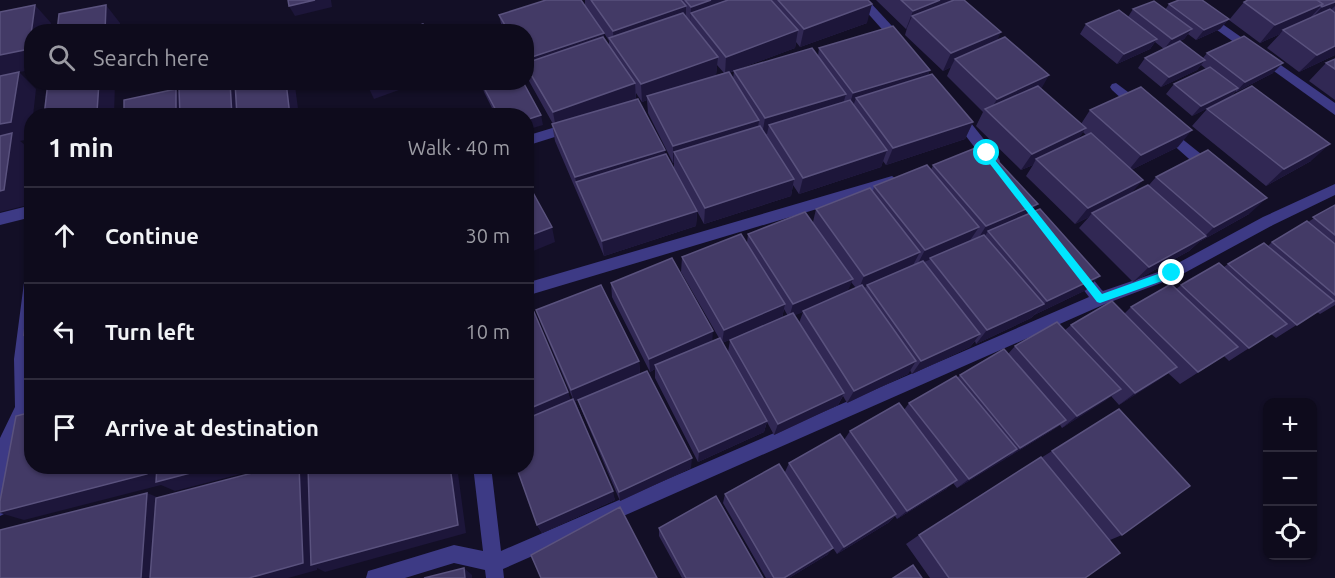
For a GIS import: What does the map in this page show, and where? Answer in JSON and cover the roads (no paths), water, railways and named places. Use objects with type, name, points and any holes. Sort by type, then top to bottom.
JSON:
[{"type":"street","points":[[862,0],[885,32],[905,49]]},
{"type":"street","points":[[519,24],[537,18]]},
{"type":"street","points":[[1221,27],[1335,110]]},
{"type":"street","points":[[1116,87],[1224,182]]},
{"type":"street","points":[[950,106],[981,154],[1000,171]]},
{"type":"street","points":[[534,139],[583,124]]},
{"type":"street","points":[[534,288],[908,176]]},
{"type":"street","points":[[375,578],[454,554],[495,571],[1100,299],[1172,273],[1264,217],[1335,189]]},
{"type":"street","points":[[0,219],[24,213]]},
{"type":"street","points":[[1068,261],[1100,299]]},
{"type":"street","points":[[24,342],[22,359],[24,378]]},
{"type":"street","points":[[0,507],[6,444],[24,411]]},
{"type":"street","points":[[483,474],[495,571]]}]
